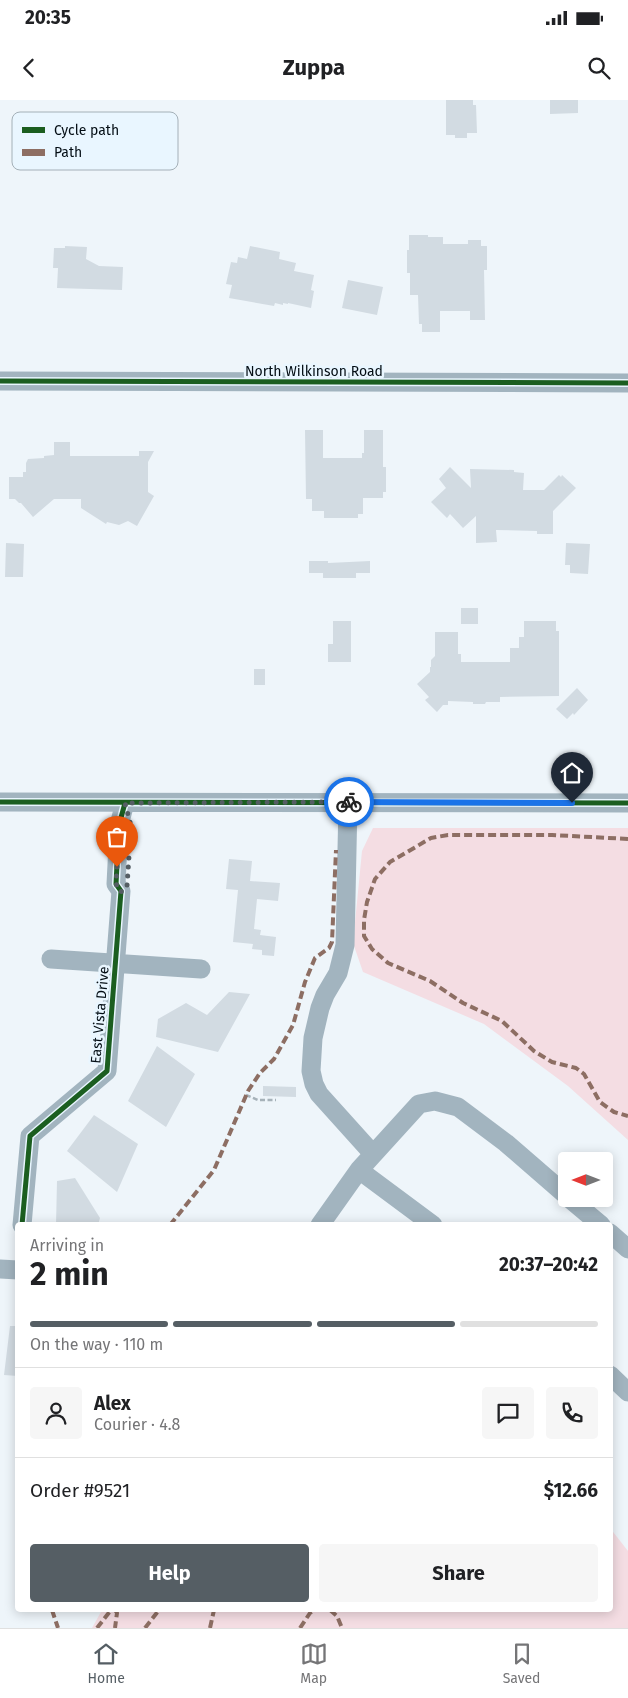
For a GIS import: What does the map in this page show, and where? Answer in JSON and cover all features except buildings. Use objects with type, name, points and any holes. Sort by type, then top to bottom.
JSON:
[{"type":"street","name":"North Wilkinson Road","points":[[0,381],[628,383]]},
{"type":"street","points":[[0,802],[628,803]]},
{"type":"street","points":[[348,802],[344,945],[338,973],[325,995],[316,1023],[311,1071],[319,1094],[373,1154]]},
{"type":"street","name":"East Vista Drive","points":[[22,1222],[30,1136],[107,1071],[121,892],[127,886],[131,826],[125,803]]},
{"type":"street","points":[[51,959],[200,969]]},
{"type":"street","points":[[322,1222],[359,1170],[419,1104],[435,1101],[458,1107],[506,1143],[558,1188]]},
{"type":"street","points":[[359,1170],[428,1222]]},
{"type":"street","points":[[581,1208],[597,1222]]},
{"type":"street","points":[[613,1236],[628,1248]]},
{"type":"street","points":[[0,1269],[15,1270]]},
{"type":"street","points":[[613,1378],[628,1392]]},
{"type":"path","points":[[246,1096],[258,1100],[276,1100]]},
{"type":"shaded area","points":[[373,828],[628,828],[628,1140],[568,1086],[484,1024],[363,972],[353,943],[362,851]]},
{"type":"shaded area","points":[[613,1532],[628,1551],[628,1628],[92,1628],[101,1612],[613,1612]]},
{"type":"marked path","points":[[628,839],[552,835],[448,835],[431,838],[390,862],[375,879],[367,902],[364,920],[364,936],[372,949],[388,963],[430,981],[463,1003],[502,1021],[534,1051],[552,1062],[576,1068],[584,1074],[600,1102],[614,1112],[628,1116]]},
{"type":"marked path","points":[[172,1222],[214,1170],[248,1091],[260,1073],[274,1059],[293,1025],[305,982],[315,958],[329,948],[332,942],[336,850]]},
{"type":"marked path","points":[[53,1612],[58,1628]]},
{"type":"marked path","points":[[97,1628],[109,1612]]},
{"type":"marked path","points":[[115,1628],[116,1612]]},
{"type":"marked path","points":[[145,1628],[157,1612]]},
{"type":"marked path","points":[[210,1628],[214,1612]]},
{"type":"marked path","points":[[300,1628],[311,1612]]},
{"type":"marked path","points":[[332,1612],[337,1616],[342,1628]]},
{"type":"cycle path","points":[[0,381],[628,383]]},
{"type":"cycle path","points":[[0,802],[628,803]]},
{"type":"cycle path","points":[[22,1222],[30,1136],[107,1071],[121,891],[116,884],[119,825],[125,803]]},
{"type":"way so far","points":[[117,867],[116,884],[121,892],[127,886],[131,826],[125,803],[349,802]]},
{"type":"route","points":[[349,802],[572,803]]}]
